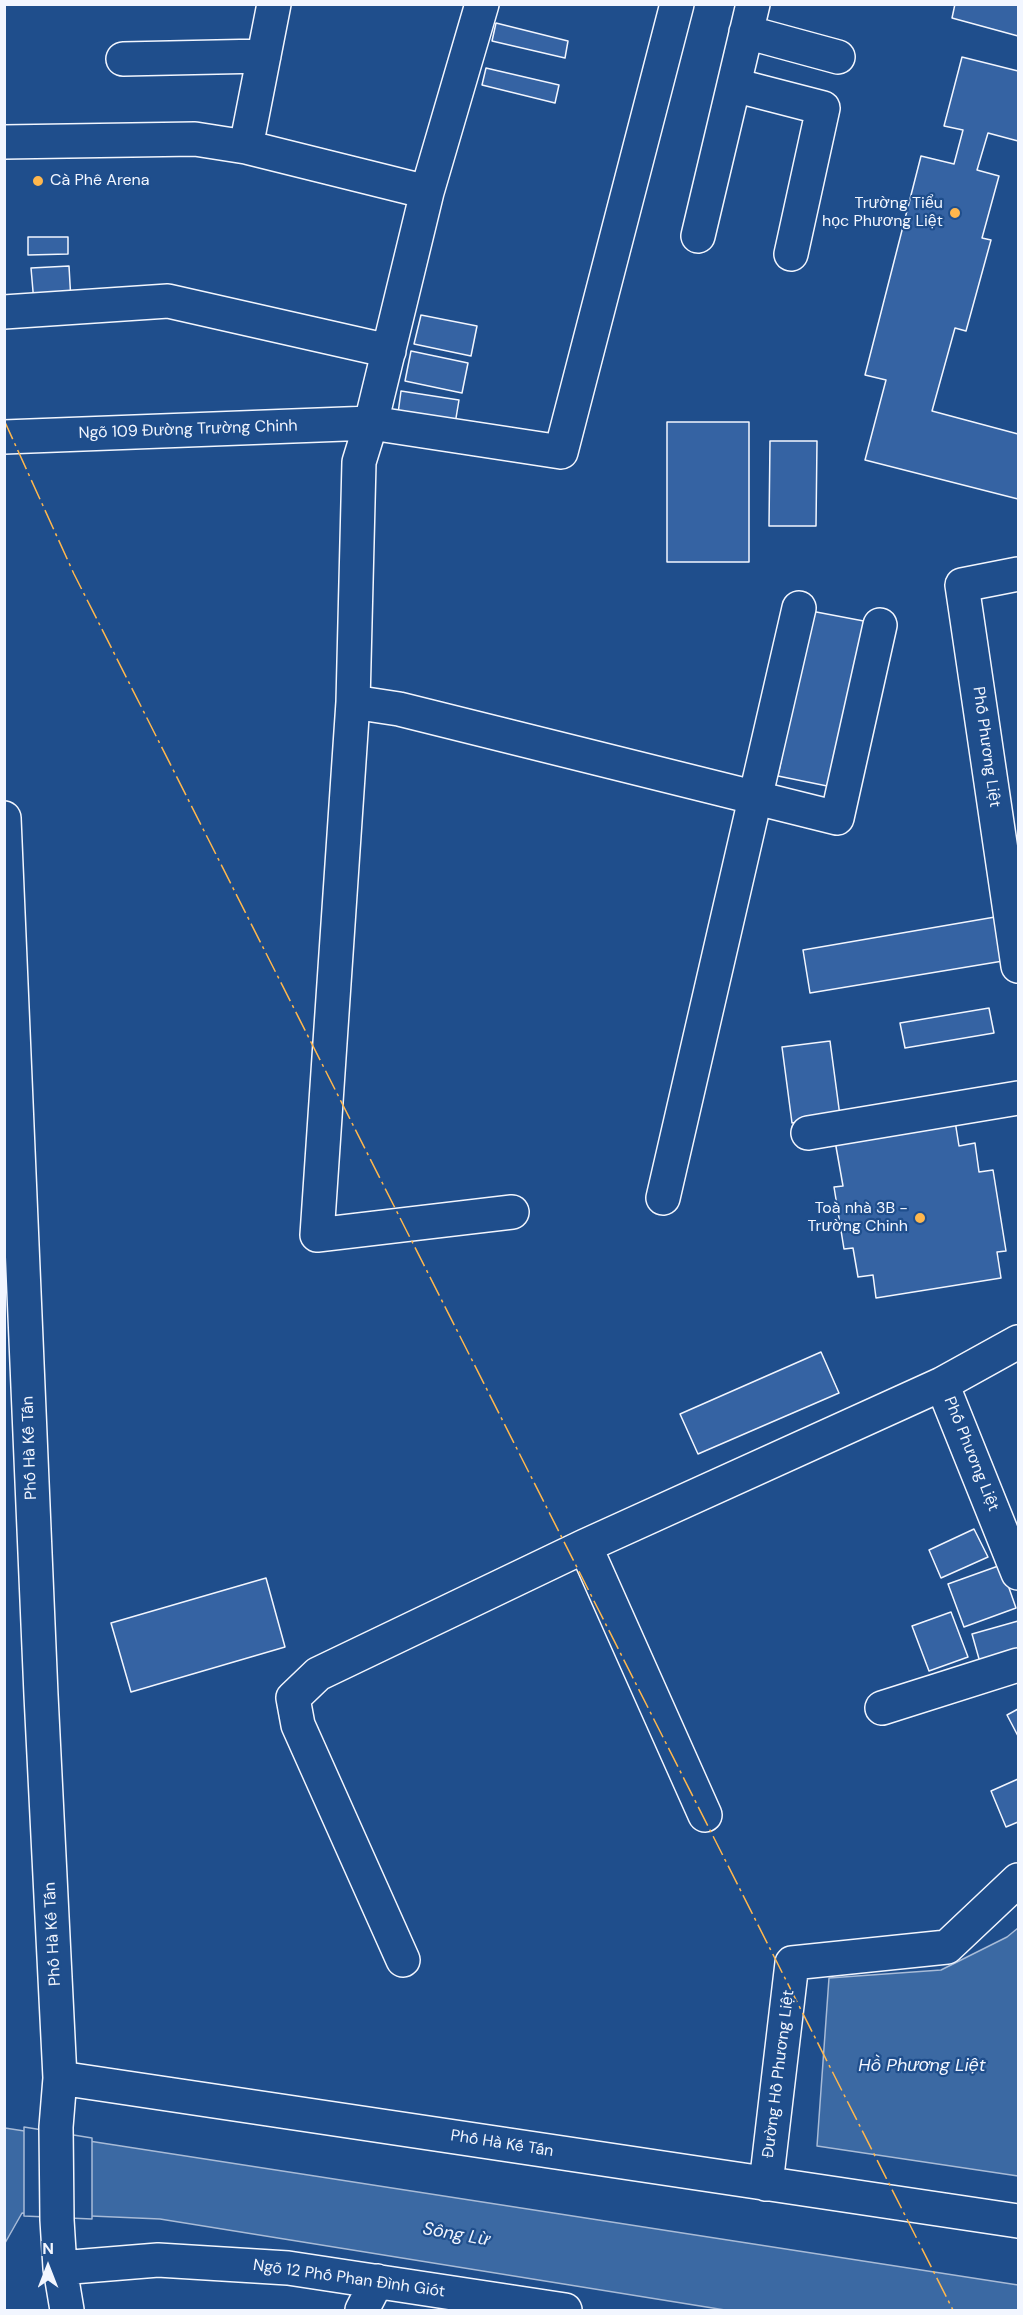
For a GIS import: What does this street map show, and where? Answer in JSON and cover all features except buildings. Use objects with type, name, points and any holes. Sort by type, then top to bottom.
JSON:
[{"type":"street","points":[[246,147],[274,4]]},
{"type":"street","points":[[482,4],[427,192],[371,423],[359,462],[353,702],[317,1235],[512,1212]]},
{"type":"street","name":"Ngõ 109 Đường Trường Chinh","points":[[4,437],[371,423],[561,452],[678,4]]},
{"type":"street","points":[[698,236],[750,18],[838,57]]},
{"type":"street","points":[[123,58],[264,56]]},
{"type":"street","points":[[734,85],[823,108],[791,254]]},
{"type":"street","points":[[4,141],[195,139],[246,147],[427,192]]},
{"type":"street","points":[[4,312],[168,301],[389,351]]},
{"type":"street","name":"Phố Phương Liệt","points":[[1018,574],[962,585],[1008,822],[1018,966]]},
{"type":"street","points":[[663,1198],[799,608]]},
{"type":"street","points":[[353,702],[399,709],[837,818],[880,625]]},
{"type":"street","name":"Phố Hà Kế Tấn","points":[[4,818],[38,1624],[60,2078],[56,2127],[57,2220],[60,2268],[67,2310]]},
{"type":"street","points":[[808,1133],[1018,1098]]},
{"type":"street","name":"Phố Phương Liệt","points":[[1018,1342],[942,1384],[1018,1573]]},
{"type":"street","points":[[403,1960],[298,1725],[293,1698],[318,1674],[585,1546],[942,1384]]},
{"type":"street","points":[[585,1546],[705,1815]]},
{"type":"street","points":[[882,1708],[1018,1665]]},
{"type":"street","name":"Đường Hồ Phương Liệt","points":[[766,2184],[792,1963],[947,1947],[1018,1880]]},
{"type":"street","name":"Phố Hà Kế Tấn","points":[[60,2078],[766,2184]]},
{"type":"street","points":[[766,2184],[1018,2221]]},
{"type":"street","name":"Ngõ 12 Phố Phan Đình Giót","points":[[60,2268],[158,2260],[288,2268],[524,2307],[565,2310]]},
{"type":"street","points":[[362,2310],[377,2281]]},
{"type":"water","name":"Hồ Phương Liệt","points":[[1018,1928],[1018,2176],[817,2146],[829,1978],[941,1970],[1007,1937]]},
{"type":"water","name":"Sông Lừ","points":[[5,2128],[1018,2285],[1018,2310],[725,2310],[160,2219],[22,2213],[5,2243]]},
{"type":"pier","points":[[24,2127],[92,2138],[92,2219],[24,2216]]},
{"type":"power","points":[[4,420],[74,574],[953,2310]]},
{"type":"place","name":"Cà Phê Arena","points":[[38,181]]},
{"type":"place","name":"Trường Tiểu học Phương Liệt","points":[[955,213]]},
{"type":"place","name":"Toà nhà 3B - Trường Chinh","points":[[920,1218]]}]
